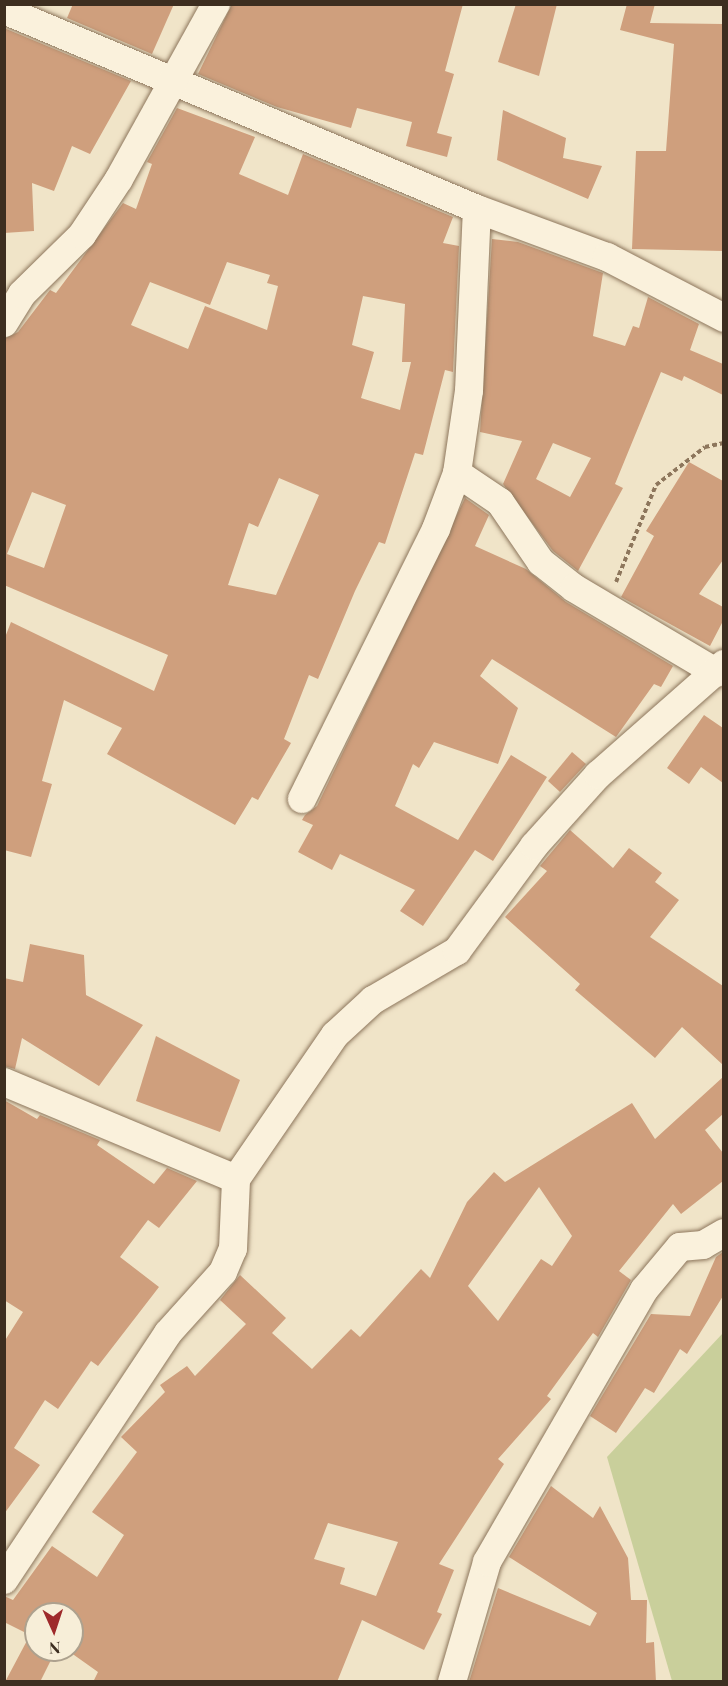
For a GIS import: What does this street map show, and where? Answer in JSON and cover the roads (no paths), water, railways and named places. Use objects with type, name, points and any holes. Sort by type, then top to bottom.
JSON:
[{"type":"street","points":[[4,323],[13,289],[81,235],[175,82],[216,4]]},
{"type":"street","points":[[4,10],[477,209],[607,257],[723,318]]},
{"type":"street","points":[[302,799],[436,529],[457,473],[468,391],[477,209]]},
{"type":"street","points":[[4,1580],[168,1333],[227,1267],[233,1249],[236,1179],[335,1035],[373,1000],[457,951],[534,846],[598,775],[720,669],[606,604],[541,562],[500,502],[457,473]]},
{"type":"street","points":[[4,1082],[236,1179]]},
{"type":"street","points":[[452,1682],[487,1562],[644,1290],[680,1247],[703,1245],[723,1233]]}]
